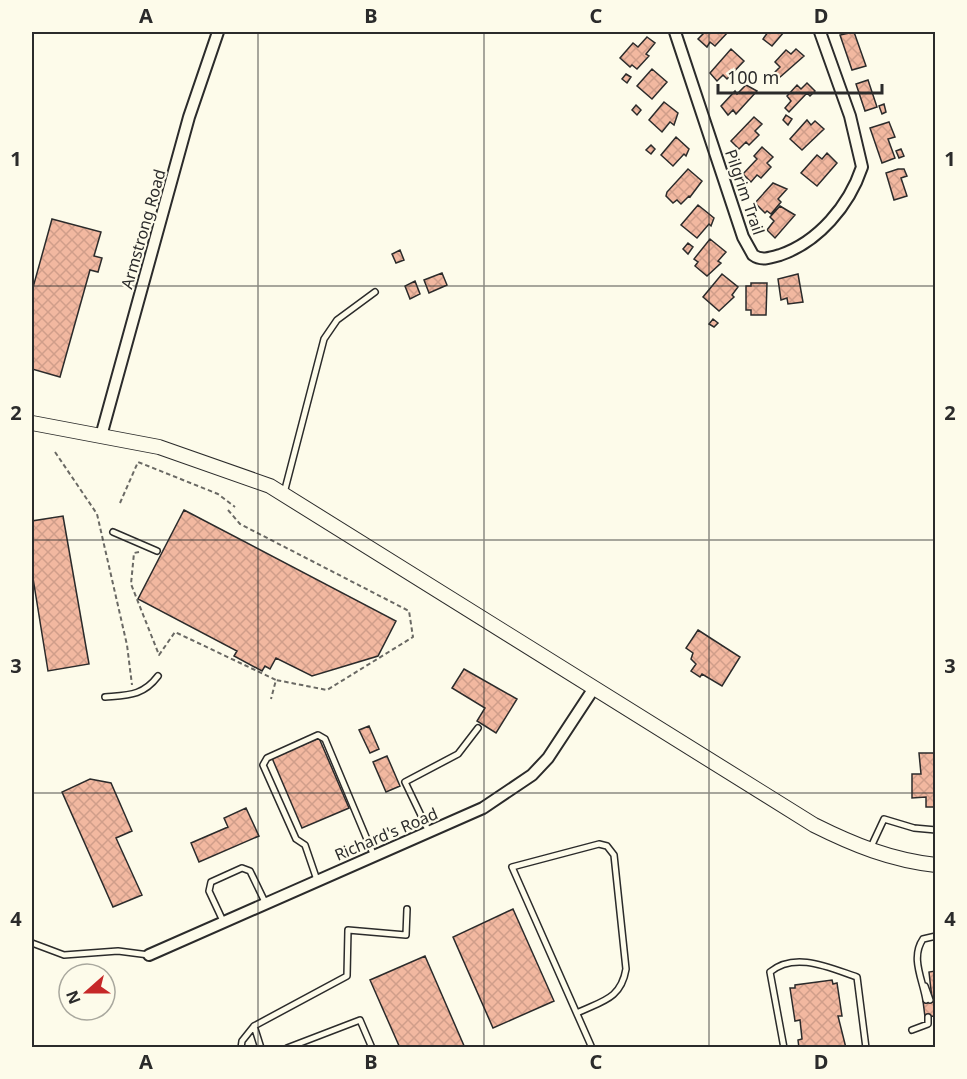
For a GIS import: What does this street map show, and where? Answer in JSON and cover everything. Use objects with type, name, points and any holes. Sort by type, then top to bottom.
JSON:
[{"type":"street","name":"Armstrong Road","points":[[101,436],[189,117],[218,32]]},
{"type":"street","name":"Pilgrim Trail","points":[[675,32],[743,237],[756,257],[768,258],[786,253],[818,235],[837,212],[861,171],[862,161],[850,116],[820,32]]},
{"type":"street","points":[[32,423],[159,447],[240,474],[283,494],[814,825],[870,850],[908,862],[936,865]]},
{"type":"street","name":"Richard's Road","points":[[149,955],[483,808],[532,776],[566,733],[594,688]]},
{"type":"lane","points":[[283,494],[324,339],[337,320],[375,292]]},
{"type":"lane","points":[[113,532],[157,551]]},
{"type":"lane","points":[[105,697],[133,694],[149,688],[158,676]]},
{"type":"lane","points":[[429,832],[405,782],[459,754],[478,728]]},
{"type":"lane","points":[[317,880],[305,845],[296,839],[263,765],[267,758],[318,735],[325,739],[374,856]]},
{"type":"lane","points":[[870,850],[884,819],[914,828],[936,830]]},
{"type":"lane","points":[[577,1013],[617,993],[623,984],[626,969],[614,855],[607,846],[599,844],[512,867],[592,1047]]},
{"type":"lane","points":[[223,921],[209,891],[210,882],[242,868],[250,871],[265,902]]},
{"type":"lane","points":[[241,1047],[254,1026],[347,976],[348,930],[406,935],[407,909]]},
{"type":"lane","points":[[928,1000],[917,966],[919,945],[923,939],[936,936]]},
{"type":"lane","points":[[32,943],[64,955],[118,951],[149,955]]},
{"type":"lane","points":[[784,1047],[770,972],[778,965],[792,962],[821,964],[857,977],[866,1047]]},
{"type":"lane","points":[[912,1030],[927,1024],[930,1017]]},
{"type":"lane","points":[[287,1047],[360,1020],[372,1047]]},
{"type":"lane","points":[[254,1026],[261,1047]]},
{"type":"path","points":[[55,452],[97,514],[127,645],[133,694]]},
{"type":"path","points":[[120,503],[138,462],[218,494],[235,507]]},
{"type":"path","points":[[157,551],[134,553],[131,584],[159,655],[175,632],[276,680],[327,690],[413,637],[409,611],[240,524],[228,510]]},
{"type":"path","points":[[271,699],[276,680]]},
{"type":"building","points":[[705,32],[728,32],[715,46],[710,42],[707,47],[698,39]]},
{"type":"building","points":[[768,32],[784,32],[772,46],[763,39]]},
{"type":"building","points":[[854,32],[866,66],[852,70],[840,35]]},
{"type":"building","points":[[647,37],[655,43],[646,54],[649,56],[637,69],[632,65],[630,67],[620,58],[633,43],[638,47]]},
{"type":"building","points":[[731,49],[744,61],[727,79],[723,75],[717,81],[710,73]]},
{"type":"building","points":[[796,49],[804,56],[779,78],[774,73],[780,67],[775,62],[786,50],[791,54]]},
{"type":"building","points":[[652,69],[667,82],[652,99],[637,86]]},
{"type":"building","points":[[626,74],[631,77],[627,83],[622,79]]},
{"type":"building","points":[[868,80],[877,107],[865,111],[856,84]]},
{"type":"building","points":[[807,83],[815,91],[810,96],[807,93],[789,112],[785,108],[791,101],[787,96],[797,85],[801,89]]},
{"type":"building","points":[[746,85],[757,91],[736,114],[733,110],[728,115],[721,106],[735,91],[737,94]]},
{"type":"building","points":[[664,102],[678,113],[674,125],[670,122],[662,132],[649,120]]},
{"type":"building","points":[[884,104],[886,112],[882,114],[879,106]]},
{"type":"building","points":[[636,105],[641,110],[637,115],[632,110]]},
{"type":"building","points":[[786,115],[792,119],[788,125],[783,120]]},
{"type":"building","points":[[754,117],[762,124],[755,131],[759,135],[749,145],[746,142],[739,149],[731,141]]},
{"type":"building","points":[[807,120],[811,125],[815,121],[824,129],[802,150],[790,139]]},
{"type":"building","points":[[889,122],[895,137],[888,139],[895,158],[882,163],[870,128]]},
{"type":"building","points":[[676,137],[689,149],[686,156],[684,154],[673,166],[661,155]]},
{"type":"building","points":[[651,145],[655,149],[651,154],[646,150]]},
{"type":"building","points":[[762,147],[773,157],[767,163],[771,167],[761,178],[757,175],[751,182],[743,174],[757,159],[754,156]]},
{"type":"building","points":[[901,149],[904,156],[899,158],[896,151]]},
{"type":"building","points":[[827,153],[837,163],[817,186],[801,173],[817,155],[822,159]]},
{"type":"building","points":[[688,169],[702,181],[690,197],[681,204],[677,200],[673,203],[666,196],[667,192]]},
{"type":"building","points":[[904,169],[907,176],[901,178],[907,196],[894,200],[886,173]]},
{"type":"building","points":[[773,183],[787,189],[778,199],[781,202],[771,214],[767,211],[765,213],[755,203]]},
{"type":"building","points":[[698,205],[714,218],[711,226],[709,224],[697,238],[681,225]]},
{"type":"building","points":[[780,206],[795,215],[775,238],[767,230],[774,221],[770,217]]},
{"type":"building","points":[[52,219],[101,232],[94,256],[102,258],[98,272],[90,270],[60,377],[32,369],[32,291]]},
{"type":"building","points":[[710,239],[726,252],[718,261],[721,263],[707,276],[695,266],[698,262],[694,259]]},
{"type":"building","points":[[688,243],[693,247],[688,254],[683,249]]},
{"type":"building","points":[[400,250],[404,260],[396,263],[392,254]]},
{"type":"building","points":[[442,273],[447,285],[429,293],[424,280]]},
{"type":"building","points":[[722,274],[738,287],[732,295],[734,297],[719,311],[703,297]]},
{"type":"building","points":[[798,274],[803,302],[788,304],[787,298],[781,300],[778,279]]},
{"type":"building","points":[[415,281],[420,294],[410,299],[405,286]]},
{"type":"building","points":[[751,283],[767,283],[766,315],[751,315],[751,310],[746,310],[746,286],[751,286]]},
{"type":"building","points":[[713,319],[718,323],[714,327],[709,324]]},
{"type":"building","points":[[184,510],[396,621],[378,656],[312,676],[276,658],[270,669],[265,666],[262,671],[234,656],[237,651],[138,599]]},
{"type":"building","points":[[63,516],[89,664],[48,671],[32,572],[32,521]]},
{"type":"building","points":[[698,630],[740,657],[722,686],[702,674],[700,677],[691,671],[696,664],[691,659],[693,653],[686,648]]},
{"type":"building","points":[[464,669],[517,699],[496,733],[477,721],[485,708],[452,688]]},
{"type":"building","points":[[369,726],[379,749],[370,753],[359,730]]},
{"type":"building","points":[[319,738],[349,808],[302,828],[272,758]]},
{"type":"building","points":[[919,753],[936,753],[936,807],[926,807],[926,797],[912,798],[912,774],[921,774]]},
{"type":"building","points":[[387,756],[400,786],[386,792],[373,762]]},
{"type":"building","points":[[90,779],[111,783],[132,831],[116,838],[142,895],[113,907],[62,792]]},
{"type":"building","points":[[246,808],[259,836],[199,862],[191,843],[228,827],[224,818]]},
{"type":"building","points":[[513,909],[554,1001],[493,1028],[453,937]]},
{"type":"building","points":[[425,956],[465,1048],[400,1048],[370,980]]},
{"type":"building","points":[[935,971],[936,1024],[934,1016],[925,1017],[923,1001],[932,999],[929,972]]},
{"type":"building","points":[[832,980],[833,984],[837,983],[842,1016],[838,1016],[846,1048],[799,1048],[798,1040],[802,1039],[800,1020],[795,1021],[790,988],[795,988],[795,985]]}]
